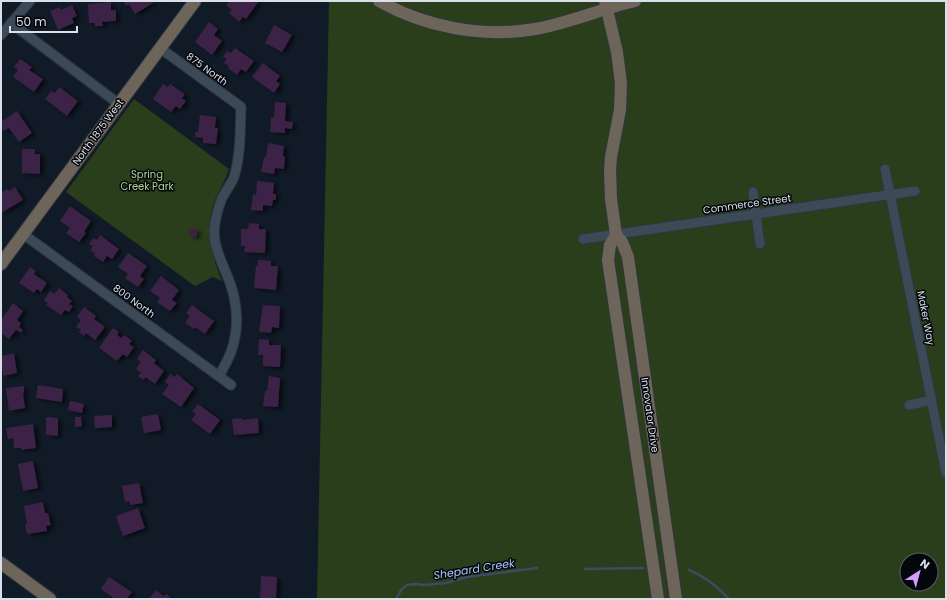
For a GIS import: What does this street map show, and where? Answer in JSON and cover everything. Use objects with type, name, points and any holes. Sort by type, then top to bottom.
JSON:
[{"type":"main road","name":"North 1875 West","points":[[1,264],[196,1]]},
{"type":"main road","points":[[379,1],[398,11],[429,22],[462,30],[492,32],[536,29],[572,19],[603,3],[635,1]]},
{"type":"main road","name":"Innovator Drive","points":[[603,3],[617,52],[621,83],[620,110],[612,146],[610,171],[611,199],[616,234],[628,257],[676,599]]},
{"type":"main road","name":"Innovator Drive","points":[[616,234],[610,245],[608,260],[658,599]]},
{"type":"main road","points":[[1,563],[50,599]]},
{"type":"street","points":[[1,35],[30,1]]},
{"type":"street","points":[[11,23],[119,104]]},
{"type":"street","name":"875 North","points":[[160,48],[241,107],[240,145],[237,163],[233,178],[216,216],[214,232],[216,248],[221,264],[230,283],[235,301],[236,319],[236,334],[231,352],[219,376]]},
{"type":"street","name":"Maker Way","points":[[885,169],[946,473]]},
{"type":"street","name":"Commerce Street","points":[[583,239],[915,191]]},
{"type":"street","points":[[753,192],[760,244]]},
{"type":"street","name":"800 North","points":[[23,234],[231,385]]},
{"type":"street","points":[[909,405],[932,400]]},
{"type":"green space","points":[[329,1],[946,1],[946,599],[317,599]]},
{"type":"green space","name":"Spring Creek Park","points":[[134,99],[229,169],[215,200],[209,231],[212,251],[222,281],[213,277],[195,286],[66,192]]},
{"type":"building","points":[[123,1],[156,1],[135,14],[129,4],[126,6]]},
{"type":"building","points":[[229,1],[259,1],[246,19],[243,17],[239,22],[229,13],[232,10],[226,5]]},
{"type":"building","points":[[111,2],[111,10],[116,10],[116,21],[102,22],[103,26],[95,26],[95,23],[89,23],[88,4]]},
{"type":"building","points":[[72,5],[77,16],[72,18],[74,23],[58,30],[50,11],[60,7],[61,10]]},
{"type":"building","points":[[209,22],[218,29],[214,35],[222,41],[212,55],[195,42]]},
{"type":"building","points":[[274,25],[292,35],[282,52],[265,43]]},
{"type":"building","points":[[235,48],[254,61],[246,72],[241,69],[237,75],[224,63],[227,59],[223,57],[227,51],[231,53]]},
{"type":"building","points":[[20,59],[32,67],[29,70],[43,79],[34,92],[13,77],[18,70],[14,67]]},
{"type":"building","points":[[263,63],[280,76],[276,81],[280,84],[274,93],[252,77]]},
{"type":"building","points":[[163,84],[168,87],[170,84],[185,94],[182,98],[186,101],[180,109],[176,106],[171,112],[153,99]]},
{"type":"building","points":[[59,87],[78,101],[67,116],[45,99],[51,91],[55,93]]},
{"type":"building","points":[[275,102],[286,103],[285,121],[293,122],[292,129],[285,128],[285,133],[270,132],[271,117],[274,117]]},
{"type":"building","points":[[17,111],[32,133],[19,142],[9,128],[4,131],[1,126],[1,122]]},
{"type":"building","points":[[200,115],[216,117],[215,128],[218,128],[216,144],[203,143],[203,138],[195,137],[195,132],[198,132]]},
{"type":"building","points":[[268,143],[284,146],[284,169],[275,168],[274,174],[261,172],[264,157],[266,157]]},
{"type":"building","points":[[22,149],[35,149],[35,154],[40,154],[40,174],[22,173]]},
{"type":"building","points":[[257,181],[274,183],[273,194],[276,194],[276,200],[273,200],[272,206],[263,205],[263,211],[251,210],[253,194],[256,195]]},
{"type":"building","points":[[15,187],[23,200],[1,213],[1,193],[7,189],[9,191]]},
{"type":"building","points":[[70,206],[91,221],[84,232],[86,233],[79,242],[66,233],[70,228],[60,221]]},
{"type":"building","points":[[249,223],[259,224],[259,229],[266,229],[265,253],[244,252],[245,246],[241,246],[241,229],[248,229]]},
{"type":"building","points":[[196,229],[197,236],[190,237],[189,230]]},
{"type":"building","points":[[100,235],[119,249],[112,259],[107,256],[103,262],[94,256],[95,254],[90,250],[93,246],[89,244],[93,238],[97,240]]},
{"type":"building","points":[[128,253],[147,266],[140,276],[144,279],[138,287],[125,278],[128,274],[118,267]]},
{"type":"building","points":[[258,260],[271,261],[271,266],[278,266],[276,290],[254,288]]},
{"type":"building","points":[[30,267],[36,271],[34,274],[47,283],[41,292],[37,289],[34,293],[19,283]]},
{"type":"building","points":[[161,276],[179,290],[172,300],[177,303],[170,311],[157,302],[160,298],[150,291]]},
{"type":"building","points":[[59,288],[68,295],[67,297],[72,301],[69,304],[73,306],[69,312],[65,310],[61,315],[46,305],[48,303],[44,300],[50,291],[54,294]]},
{"type":"building","points":[[13,303],[23,311],[17,320],[21,323],[19,327],[23,330],[21,333],[16,330],[9,339],[1,333],[1,320]]},
{"type":"building","points":[[192,305],[214,321],[205,334],[195,327],[194,329],[185,323],[190,316],[186,313]]},
{"type":"building","points":[[263,305],[280,306],[279,328],[272,327],[271,333],[259,332]]},
{"type":"building","points":[[84,307],[96,316],[94,319],[105,327],[95,340],[86,333],[84,336],[79,332],[81,330],[76,327],[81,320],[77,317]]},
{"type":"building","points":[[113,328],[119,332],[117,335],[121,338],[124,335],[132,341],[129,344],[134,347],[127,357],[123,354],[117,361],[99,348]]},
{"type":"building","points":[[259,339],[269,340],[269,345],[281,345],[280,367],[263,366],[263,355],[258,355]]},
{"type":"building","points":[[143,350],[156,360],[154,363],[164,371],[155,384],[145,377],[144,380],[138,376],[141,373],[136,369],[141,362],[137,359]]},
{"type":"building","points":[[14,353],[17,373],[3,376],[1,356]]},
{"type":"building","points":[[170,374],[175,377],[177,374],[194,388],[181,407],[162,394],[169,385],[165,382]]},
{"type":"building","points":[[269,376],[280,378],[278,407],[263,406]]},
{"type":"building","points":[[38,385],[63,389],[62,402],[36,398]]},
{"type":"building","points":[[24,386],[23,393],[25,408],[9,411],[6,388]]},
{"type":"building","points":[[70,401],[84,404],[82,413],[68,410]]},
{"type":"building","points":[[198,404],[220,420],[210,434],[191,420],[196,414],[192,412]]},
{"type":"building","points":[[158,414],[161,430],[144,433],[141,417]]},
{"type":"building","points":[[112,415],[112,427],[95,428],[94,416]]},
{"type":"building","points":[[46,417],[58,418],[58,436],[46,435]]},
{"type":"building","points":[[75,417],[81,417],[82,426],[75,427]]},
{"type":"building","points":[[242,418],[242,420],[258,418],[259,433],[234,435],[232,419]]},
{"type":"building","points":[[33,424],[36,448],[21,450],[21,448],[14,448],[13,438],[8,439],[6,428]]},
{"type":"building","points":[[33,461],[38,488],[23,491],[18,464]]},
{"type":"building","points":[[139,483],[143,503],[130,505],[129,501],[125,502],[122,486]]},
{"type":"building","points":[[43,502],[45,513],[48,513],[51,525],[46,526],[47,531],[27,534],[24,506]]},
{"type":"building","points":[[138,508],[145,528],[123,536],[116,516]]},
{"type":"building","points":[[261,576],[277,577],[276,599],[260,598]]},
{"type":"building","points":[[109,577],[132,592],[127,599],[115,599],[101,589]]},
{"type":"building","points":[[156,590],[164,596],[166,594],[173,599],[149,599]]},
{"type":"waterway","name":"Shepard Creek","points":[[396,599],[401,590],[407,585],[446,583],[467,577],[537,568]]},
{"type":"waterway","name":"Shepard Creek","points":[[585,569],[643,568]]},
{"type":"waterway","name":"Shepard Creek","points":[[689,570],[710,582],[729,599]]}]
